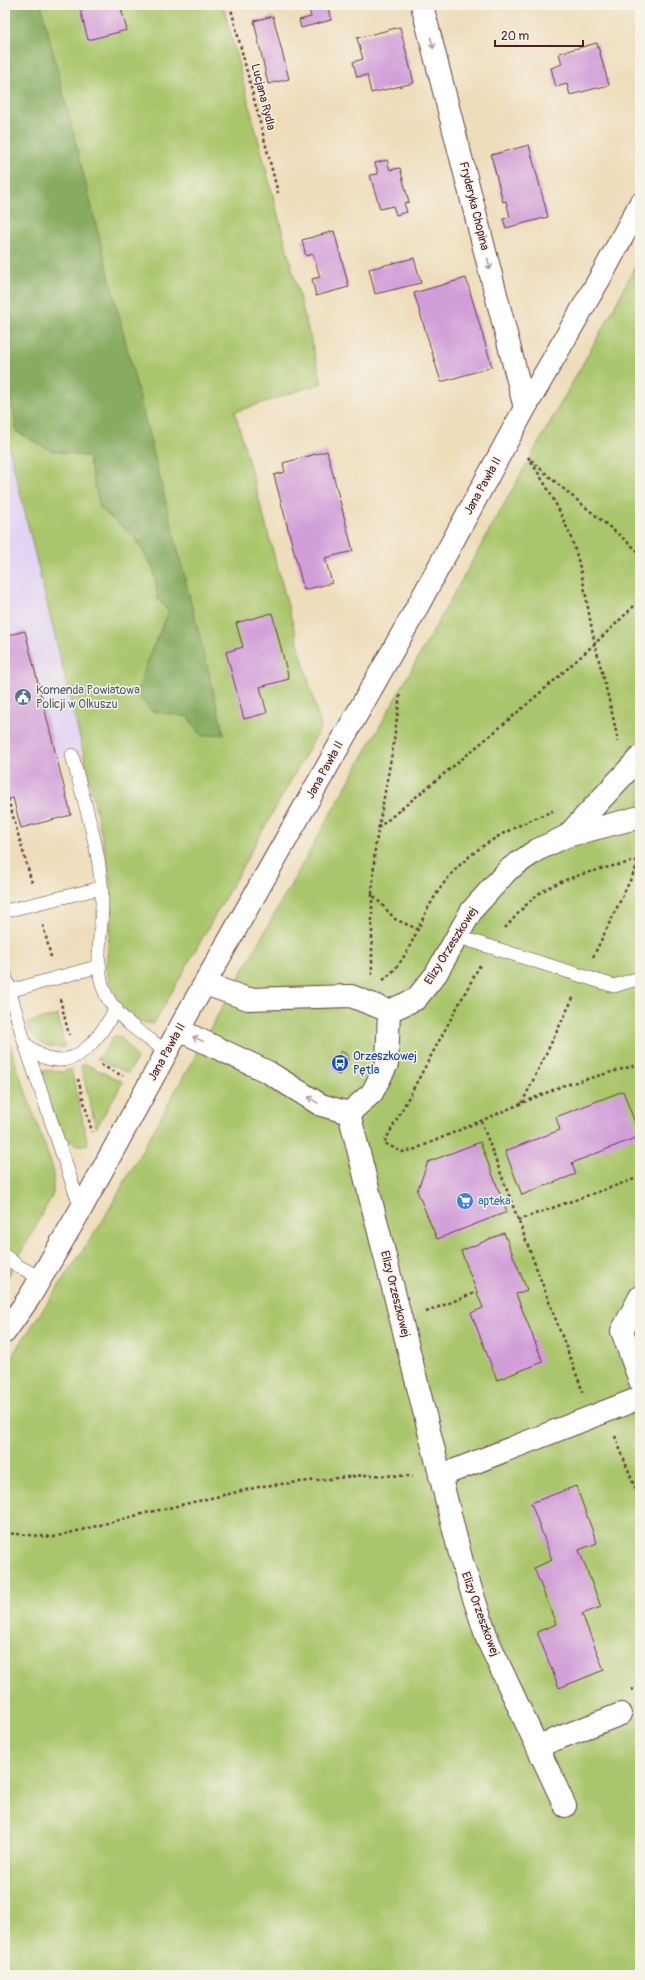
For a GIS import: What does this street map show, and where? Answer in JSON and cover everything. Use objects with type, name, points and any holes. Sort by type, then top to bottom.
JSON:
[{"type":"street","name":"Fryderyka Chopina","points":[[422,5],[525,408]]},
{"type":"street","name":"Jana Pawła II","points":[[5,1332],[29,1298],[81,1209],[179,1030],[414,613],[525,408],[604,271],[640,204]]},
{"type":"street","name":"Elizy Orzeszkowej","points":[[567,836],[640,757]]},
{"type":"street","name":"Elizy Orzeszkowej","points":[[389,1011],[416,999],[436,974],[472,910],[508,870],[537,850],[567,836],[640,817]]},
{"type":"street","points":[[179,1030],[268,1072],[321,1105],[349,1113],[372,1093],[387,1064],[389,1011],[351,996],[248,999],[205,984]]},
{"type":"street","name":"Elizy Orzeszkowej","points":[[349,1113],[462,1562],[488,1642],[565,1806]]},
{"type":"street","points":[[640,1297],[622,1331],[640,1381]]},
{"type":"street","points":[[440,1476],[640,1398]]},
{"type":"street","points":[[538,1746],[621,1714]]},
{"type":"lane","points":[[72,755],[97,853],[102,903],[100,966],[102,983],[110,1002],[131,1025],[167,1052]]},
{"type":"lane","points":[[5,911],[101,888]]},
{"type":"lane","points":[[456,936],[614,986],[640,978]]},
{"type":"lane","points":[[9,991],[100,966]]},
{"type":"lane","points":[[5,975],[25,1044],[81,1209]]},
{"type":"lane","points":[[25,1044],[46,1058],[60,1060],[73,1057],[93,1042],[116,1008]]},
{"type":"lane","points":[[5,1256],[18,1266],[41,1278]]},
{"type":"path","name":"Lucjana Rydla","points":[[230,5],[278,193]]},
{"type":"path","points":[[624,774],[613,712],[595,644],[579,563],[565,524],[542,479],[527,455],[555,483],[607,524],[640,553]]},
{"type":"path","points":[[378,828],[478,746],[595,644],[640,600]]},
{"type":"path","points":[[372,980],[372,894],[375,848],[394,747],[400,692]]},
{"type":"path","points":[[8,799],[16,831]]},
{"type":"path","points":[[377,980],[382,980],[394,972],[431,902],[459,865],[487,842],[499,835],[517,825],[560,808]]},
{"type":"path","points":[[640,860],[581,875],[548,888],[525,906],[503,929],[490,947],[384,1143],[402,1152],[413,1150],[562,1086],[640,1064]]},
{"type":"path","points":[[372,894],[395,919],[418,929]]},
{"type":"path","points":[[481,1121],[584,1394]]},
{"type":"path","points":[[518,1220],[640,1176]]},
{"type":"path","points":[[423,1313],[477,1292]]},
{"type":"path","points":[[613,1429],[640,1501]]},
{"type":"path","points":[[5,1533],[54,1537],[146,1513],[263,1486],[365,1475],[440,1476]]},
{"type":"shaded area","points":[[5,431],[83,751],[57,759],[71,815],[21,828],[14,798],[5,800]]},
{"type":"green space","points":[[5,5],[223,5],[322,383],[235,412],[321,727],[154,1024],[140,1022],[123,1008],[110,984],[106,967],[113,900],[105,851],[83,751],[5,431]]},
{"type":"green space","points":[[5,5],[41,5],[224,734],[202,736],[188,717],[151,711],[137,693],[150,653],[169,612],[158,599],[154,570],[135,538],[100,508],[88,457],[50,450],[17,432],[5,364]]},
{"type":"green space","points":[[640,257],[640,1975],[5,1975],[5,1366],[102,1222],[609,317]]},
{"type":"green space","points":[[58,1015],[65,1047],[46,1045],[36,1040],[29,1030],[27,1023]]},
{"type":"green space","points":[[5,1022],[14,1059],[53,1169],[53,1194],[5,1282]]},
{"type":"green space","points":[[115,1036],[120,1037],[137,1059],[128,1073],[97,1059],[105,1051],[112,1038]]},
{"type":"green space","points":[[85,1064],[123,1082],[96,1128],[81,1066]]},
{"type":"green space","points":[[71,1069],[88,1144],[80,1145],[72,1142],[65,1136],[54,1115],[41,1073],[44,1070],[62,1072]]},
{"type":"building","points":[[79,5],[120,5],[127,30],[88,40]]},
{"type":"building","points":[[295,5],[327,5],[331,20],[301,28],[299,20],[311,17],[309,9],[297,12]]},
{"type":"building","points":[[273,16],[289,79],[268,84],[254,21]]},
{"type":"building","points":[[400,27],[414,83],[371,93],[367,75],[357,77],[353,62],[363,59],[357,38]]},
{"type":"building","points":[[597,43],[609,85],[570,95],[567,84],[556,87],[551,68],[562,64],[559,53]]},
{"type":"building","points":[[529,145],[548,217],[506,228],[503,219],[510,217],[506,201],[503,202],[491,155]]},
{"type":"building","points":[[387,160],[390,170],[400,168],[409,202],[404,203],[407,212],[396,215],[393,206],[380,209],[370,175],[378,174],[375,163]]},
{"type":"building","points":[[334,231],[349,287],[316,296],[312,279],[320,277],[313,254],[306,256],[302,240]]},
{"type":"building","points":[[414,258],[421,283],[375,294],[369,269]]},
{"type":"building","points":[[466,278],[492,367],[441,382],[414,293]]},
{"type":"building","points":[[327,451],[353,551],[325,558],[332,583],[304,590],[274,475],[285,472],[283,463]]},
{"type":"building","points":[[272,613],[289,679],[260,687],[267,713],[244,719],[226,652],[243,647],[236,623]]},
{"type":"building","name":"Komenda Powiatowa Policji w Olkuszu","points":[[25,631],[71,815],[21,828],[13,798],[5,800],[5,636]]},
{"type":"building","points":[[341,1051],[349,1056],[339,1075],[331,1070]]},
{"type":"building","points":[[623,1091],[640,1136],[572,1163],[576,1174],[522,1195],[505,1151],[560,1130],[556,1117]]},
{"type":"building","points":[[480,1142],[507,1212],[437,1239],[417,1191],[428,1162]]},
{"type":"building","points":[[504,1233],[527,1290],[516,1294],[543,1362],[497,1380],[471,1313],[483,1308],[461,1251]]},
{"type":"building","points":[[576,1486],[597,1543],[579,1550],[601,1607],[582,1614],[604,1670],[559,1688],[537,1632],[556,1624],[534,1568],[552,1560],[531,1503]]},
{"type":"place","name":"Komenda Powiatowa Policji w Olkuszu","points":[[23,697]]},
{"type":"place","name":"Orzeszkowej Pętla","points":[[340,1063]]},
{"type":"place","name":"apteka","points":[[465,1201]]}]
